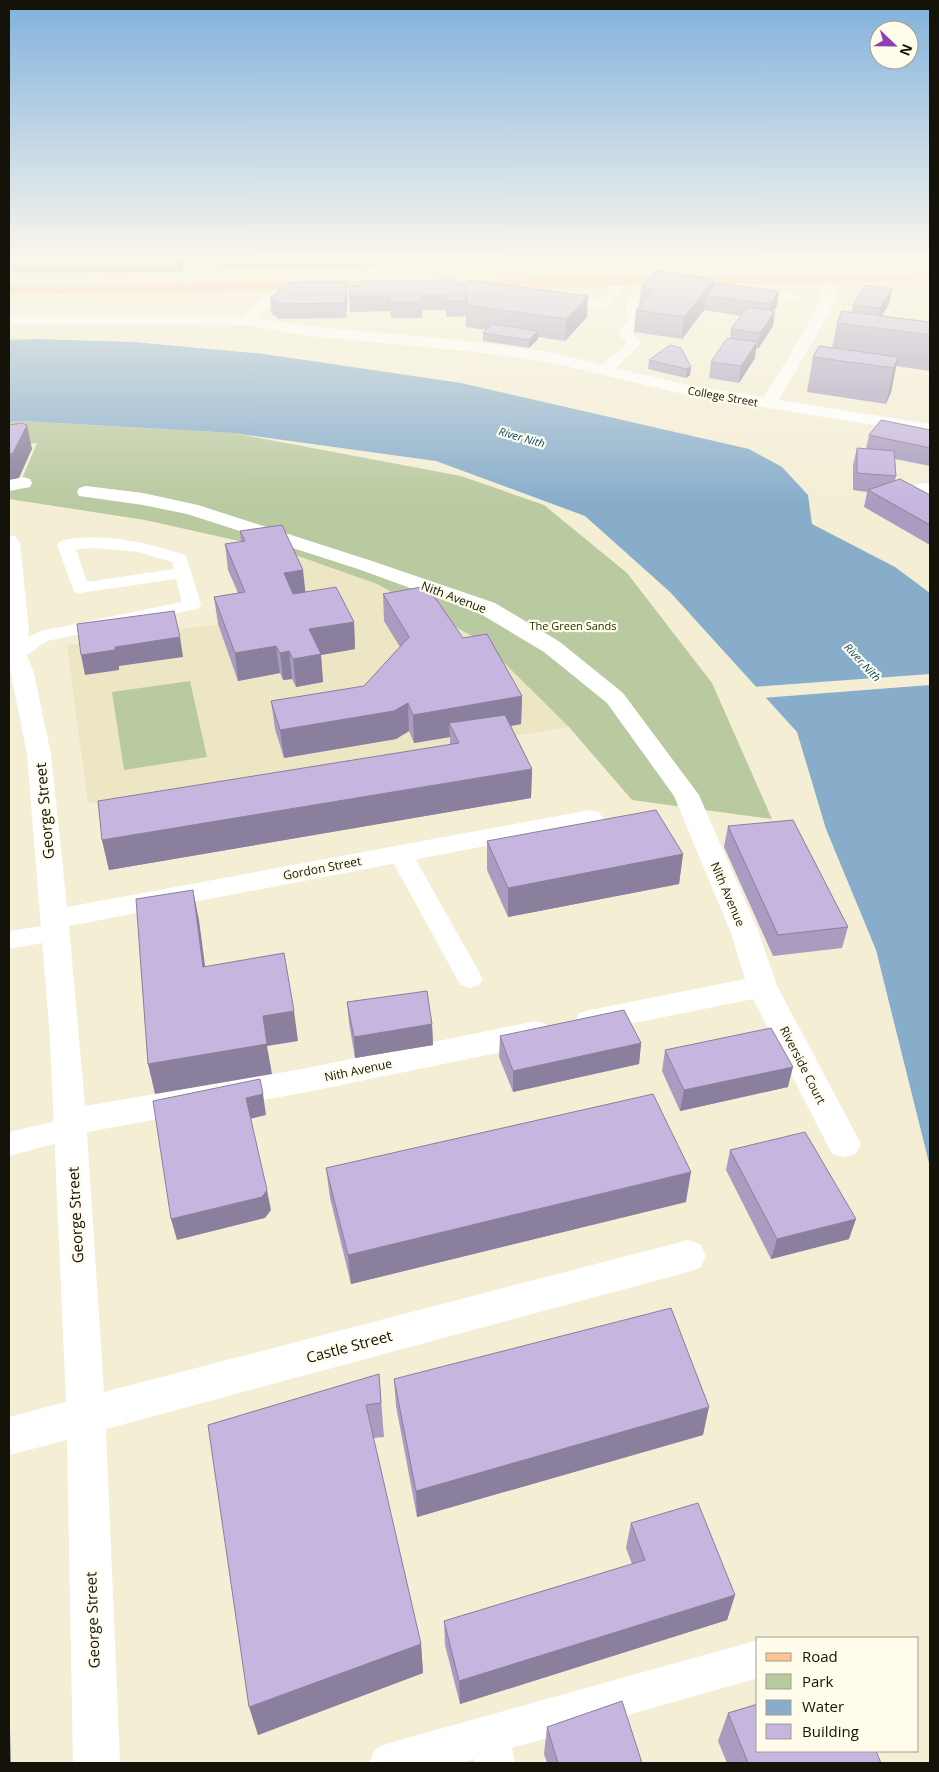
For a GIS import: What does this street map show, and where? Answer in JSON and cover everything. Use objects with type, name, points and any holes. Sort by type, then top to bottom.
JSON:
[{"type":"street","name":"College Street","points":[[398,340],[495,349],[549,357],[687,390],[930,430]]},
{"type":"street","points":[[768,404],[806,340]]},
{"type":"street","name":"Nith Avenue","points":[[69,1126],[302,1081],[762,986],[745,934],[686,795],[615,698],[552,647],[487,608],[365,565],[191,509],[143,499],[86,492]]},
{"type":"street","name":"George Street","points":[[16,659],[39,754],[69,1126],[86,1416],[97,1763]]},
{"type":"street","name":"Gordon Street","points":[[54,926],[400,854],[590,818]]},
{"type":"street","name":"Riverside Court","points":[[762,986],[844,1144]]},
{"type":"street","name":"Castle Street","points":[[9,1436],[688,1256]]},
{"type":"lane","points":[[605,370],[635,343],[632,340]]},
{"type":"lane","points":[[9,540],[11,543],[20,631],[16,659]]},
{"type":"lane","points":[[16,659],[42,637],[192,604],[180,560],[140,547],[96,542],[66,545],[80,588],[183,574]]},
{"type":"lane","points":[[400,854],[470,980]]},
{"type":"lane","points":[[9,940],[54,926]]},
{"type":"lane","points":[[9,1144],[69,1126]]},
{"type":"lane","points":[[388,1763],[492,1749],[756,1661]]},
{"type":"shaded area","points":[[284,551],[377,584],[483,642],[569,727],[88,804],[67,645],[218,624],[239,680],[280,673],[312,657],[355,649],[296,620]]},
{"type":"green space","name":"The Green Sands","points":[[22,421],[233,433],[461,476],[544,505],[627,573],[712,683],[772,819],[632,800],[569,727],[483,642],[377,584],[284,551],[145,520],[9,499],[9,489],[23,476],[37,443],[9,447],[9,422]]},
{"type":"green space","points":[[190,681],[207,757],[124,770],[112,692]]},
{"type":"water","name":"River Nith","points":[[9,340],[133,342],[264,354],[461,383],[749,449],[782,467],[808,495],[812,524],[895,567],[930,593],[930,1167],[876,950],[826,829],[797,732],[670,592],[585,516],[436,461],[233,433],[22,421],[9,422]]},
{"type":"pier","points":[[930,674],[930,685],[762,698],[753,687]]},
{"type":"building","points":[[726,340],[757,342],[741,366],[711,362]]},
{"type":"building","points":[[670,345],[681,348],[691,367],[687,369],[649,360]]},
{"type":"building","points":[[819,346],[898,357],[894,368],[813,357]]},
{"type":"building","points":[[881,420],[930,430],[930,448],[869,435]]},
{"type":"building","points":[[22,423],[27,425],[13,453],[9,454],[9,425]]},
{"type":"building","points":[[857,448],[894,451],[896,476],[857,473]]},
{"type":"building","points":[[900,479],[930,495],[930,525],[868,490]]},
{"type":"building","points":[[282,525],[303,570],[284,573],[293,594],[336,587],[354,622],[309,629],[321,654],[293,659],[289,651],[280,653],[276,646],[235,653],[214,597],[245,592],[225,544],[245,541],[240,531]]},
{"type":"building","points":[[427,586],[463,638],[487,634],[522,696],[413,715],[408,703],[394,711],[280,730],[271,701],[364,686],[409,637],[383,594]]},
{"type":"building","points":[[174,611],[180,637],[115,647],[115,650],[81,655],[77,624]]},
{"type":"building","points":[[505,715],[532,769],[102,840],[98,801],[459,743],[449,723]]},
{"type":"building","points":[[656,810],[683,854],[508,888],[487,841]]},
{"type":"building","points":[[793,820],[848,927],[778,935],[728,826]]},
{"type":"building","points":[[193,890],[203,967],[284,953],[294,1011],[263,1016],[267,1044],[148,1064],[136,899]]},
{"type":"building","points":[[427,991],[432,1024],[354,1037],[347,1002]]},
{"type":"building","points":[[624,1010],[641,1043],[513,1071],[500,1036]]},
{"type":"building","points":[[771,1028],[793,1067],[684,1090],[665,1050]]},
{"type":"building","points":[[260,1079],[263,1094],[246,1098],[267,1190],[262,1197],[171,1219],[153,1101]]},
{"type":"building","points":[[653,1094],[691,1172],[348,1255],[326,1168]]},
{"type":"building","points":[[805,1132],[856,1219],[777,1239],[730,1150]]},
{"type":"building","points":[[671,1308],[709,1407],[416,1491],[394,1379]]},
{"type":"building","points":[[379,1374],[381,1403],[366,1405],[421,1644],[249,1707],[208,1425]]},
{"type":"building","points":[[698,1503],[735,1595],[459,1681],[444,1621],[645,1560],[631,1523]]},
{"type":"building","points":[[622,1701],[642,1763],[558,1763],[547,1727]]},
{"type":"building","points":[[756,1705],[756,1752],[876,1752],[881,1763],[748,1763],[728,1713]]}]
